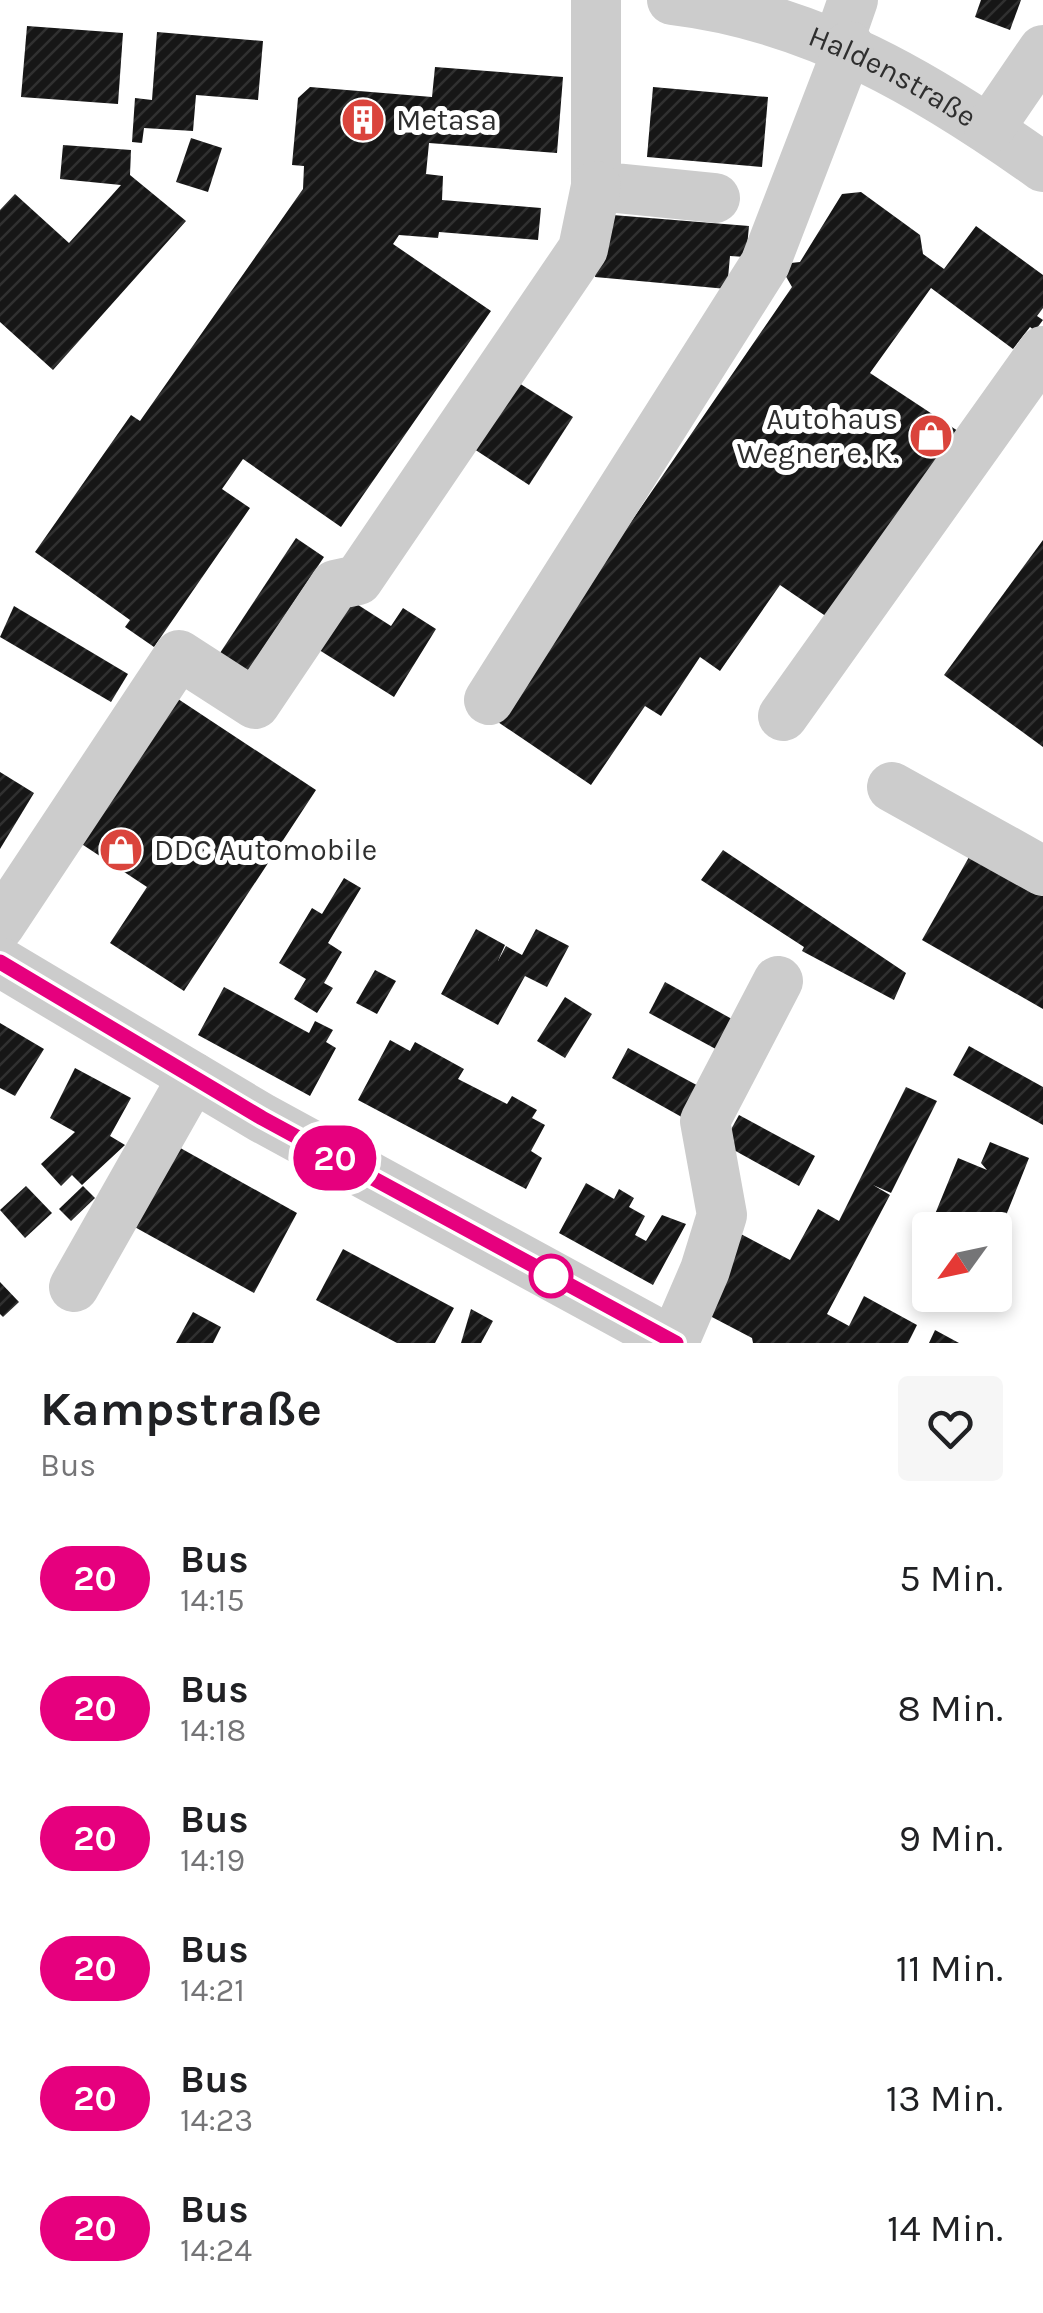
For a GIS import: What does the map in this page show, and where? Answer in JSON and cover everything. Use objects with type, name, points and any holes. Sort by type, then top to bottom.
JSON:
[{"type":"street","points":[[0,925],[178,655],[255,704],[335,584],[358,580],[583,249],[596,186],[596,0]]},
{"type":"street","name":"Haldenstraße","points":[[672,0],[783,11],[847,30],[1043,167]]},
{"type":"street","points":[[488,700],[765,264],[847,30]]},
{"type":"street","points":[[989,129],[1043,50]]},
{"type":"street","points":[[596,186],[715,198]]},
{"type":"street","points":[[783,716],[1043,350]]},
{"type":"street","points":[[892,786],[1043,871]]},
{"type":"street","points":[[0,962],[193,1078],[675,1342],[705,1270],[722,1215],[705,1120],[778,981]]},
{"type":"street","points":[[74,1287],[193,1078]]},
{"type":"building","points":[[981,0],[1021,0],[1010,30],[975,17]]},
{"type":"building","points":[[27,26],[123,33],[118,104],[21,97]]},
{"type":"building","points":[[157,32],[263,41],[258,100],[196,95],[193,131],[144,128],[142,143],[132,142],[135,98],[152,100]]},
{"type":"building","points":[[435,67],[563,77],[557,153],[429,143],[426,174],[443,176],[442,200],[541,208],[538,240],[439,232],[438,238],[399,235],[393,244],[491,311],[341,527],[243,459],[222,489],[250,508],[154,647],[125,627],[130,620],[35,552],[131,415],[140,421],[303,189],[304,166],[292,165],[298,98],[310,87],[432,97]]},
{"type":"building","points":[[653,87],[768,97],[762,167],[647,157]]},
{"type":"building","points":[[191,138],[222,148],[208,192],[176,182]]},
{"type":"building","points":[[63,145],[131,150],[130,175],[186,221],[53,370],[0,322],[0,210],[15,194],[69,243],[121,185],[60,179]]},
{"type":"building","points":[[861,192],[920,235],[923,254],[944,269],[976,226],[1043,275],[1043,308],[1037,316],[1043,320],[1035,331],[1030,327],[1013,349],[931,288],[870,373],[961,433],[833,621],[780,585],[720,671],[700,657],[661,716],[645,706],[591,785],[495,720],[792,287],[784,273],[791,263],[800,262],[842,194]]},
{"type":"building","points":[[600,214],[749,226],[746,257],[730,256],[727,289],[595,277]]},
{"type":"building","points":[[514,380],[573,417],[529,485],[471,447]]},
{"type":"building","points":[[296,538],[324,557],[248,671],[220,653]]},
{"type":"building","points":[[1043,540],[1043,747],[944,675]]},
{"type":"building","points":[[341,594],[391,626],[403,608],[436,629],[394,697],[308,643]]},
{"type":"building","points":[[14,606],[128,674],[111,702],[0,637]]},
{"type":"building","points":[[169,693],[316,790],[184,991],[110,943],[147,887],[74,839]]},
{"type":"building","points":[[0,772],[34,793],[0,849]]},
{"type":"building","points":[[723,850],[906,973],[894,1000],[802,951],[804,947],[701,880]]},
{"type":"building","points":[[973,850],[1043,890],[1043,1009],[922,940]]},
{"type":"building","points":[[344,878],[361,888],[328,943],[342,952],[324,983],[333,988],[317,1013],[294,999],[306,979],[279,963],[312,908],[322,914]]},
{"type":"building","points":[[476,929],[505,945],[498,961],[506,946],[522,955],[536,929],[569,946],[547,987],[525,976],[498,1025],[441,994]]},
{"type":"building","points":[[375,970],[396,981],[377,1014],[356,1003]]},
{"type":"building","points":[[665,982],[741,1024],[725,1054],[649,1013]]},
{"type":"building","points":[[224,987],[309,1033],[315,1021],[333,1030],[326,1042],[336,1048],[310,1096],[198,1035]]},
{"type":"building","points":[[565,997],[592,1014],[565,1058],[537,1041]]},
{"type":"building","points":[[0,1023],[44,1049],[15,1096],[0,1088]]},
{"type":"building","points":[[390,1040],[410,1051],[415,1042],[464,1069],[458,1079],[507,1104],[512,1096],[537,1110],[532,1118],[545,1125],[531,1151],[542,1158],[526,1189],[358,1100]]},
{"type":"building","points":[[969,1046],[1043,1087],[1043,1125],[953,1075]]},
{"type":"building","points":[[628,1048],[704,1089],[687,1120],[612,1078]]},
{"type":"building","points":[[75,1068],[131,1098],[110,1136],[125,1145],[82,1185],[72,1175],[61,1186],[41,1164],[75,1132],[50,1118]]},
{"type":"building","points":[[906,1087],[937,1101],[891,1193],[873,1185],[890,1195],[827,1314],[849,1326],[864,1296],[917,1325],[908,1343],[753,1343],[752,1338],[710,1316],[739,1233],[790,1260],[818,1209],[839,1221]]},
{"type":"building","points":[[739,1115],[815,1156],[799,1186],[723,1144]]},
{"type":"building","points":[[990,1142],[1029,1158],[1007,1212],[936,1212],[958,1158],[987,1170],[981,1163]]},
{"type":"building","points":[[175,1145],[297,1213],[254,1293],[131,1225]]},
{"type":"building","points":[[586,1183],[614,1199],[619,1189],[634,1198],[629,1207],[645,1216],[635,1235],[646,1241],[662,1215],[686,1224],[653,1285],[559,1233]]},
{"type":"building","points":[[26,1186],[52,1213],[25,1238],[0,1210]]},
{"type":"building","points":[[83,1186],[95,1198],[71,1221],[59,1209]]},
{"type":"building","points":[[343,1249],[454,1308],[435,1343],[397,1343],[316,1300]]},
{"type":"building","points":[[0,1282],[19,1302],[3,1317],[0,1314]]},
{"type":"building","points":[[471,1309],[493,1321],[481,1343],[461,1343]]},
{"type":"building","points":[[193,1312],[221,1327],[213,1343],[176,1343]]},
{"type":"building","points":[[935,1330],[959,1343],[929,1343]]},
{"type":"bus line","name":"20","points":[[0,962],[262,1118],[676,1343]]},
{"type":"place","name":"Metasa","points":[[363,120]]},
{"type":"place","name":"Autohaus Wegner e. K.","points":[[931,436]]},
{"type":"place","name":"DDC Automobile","points":[[121,850]]}]
